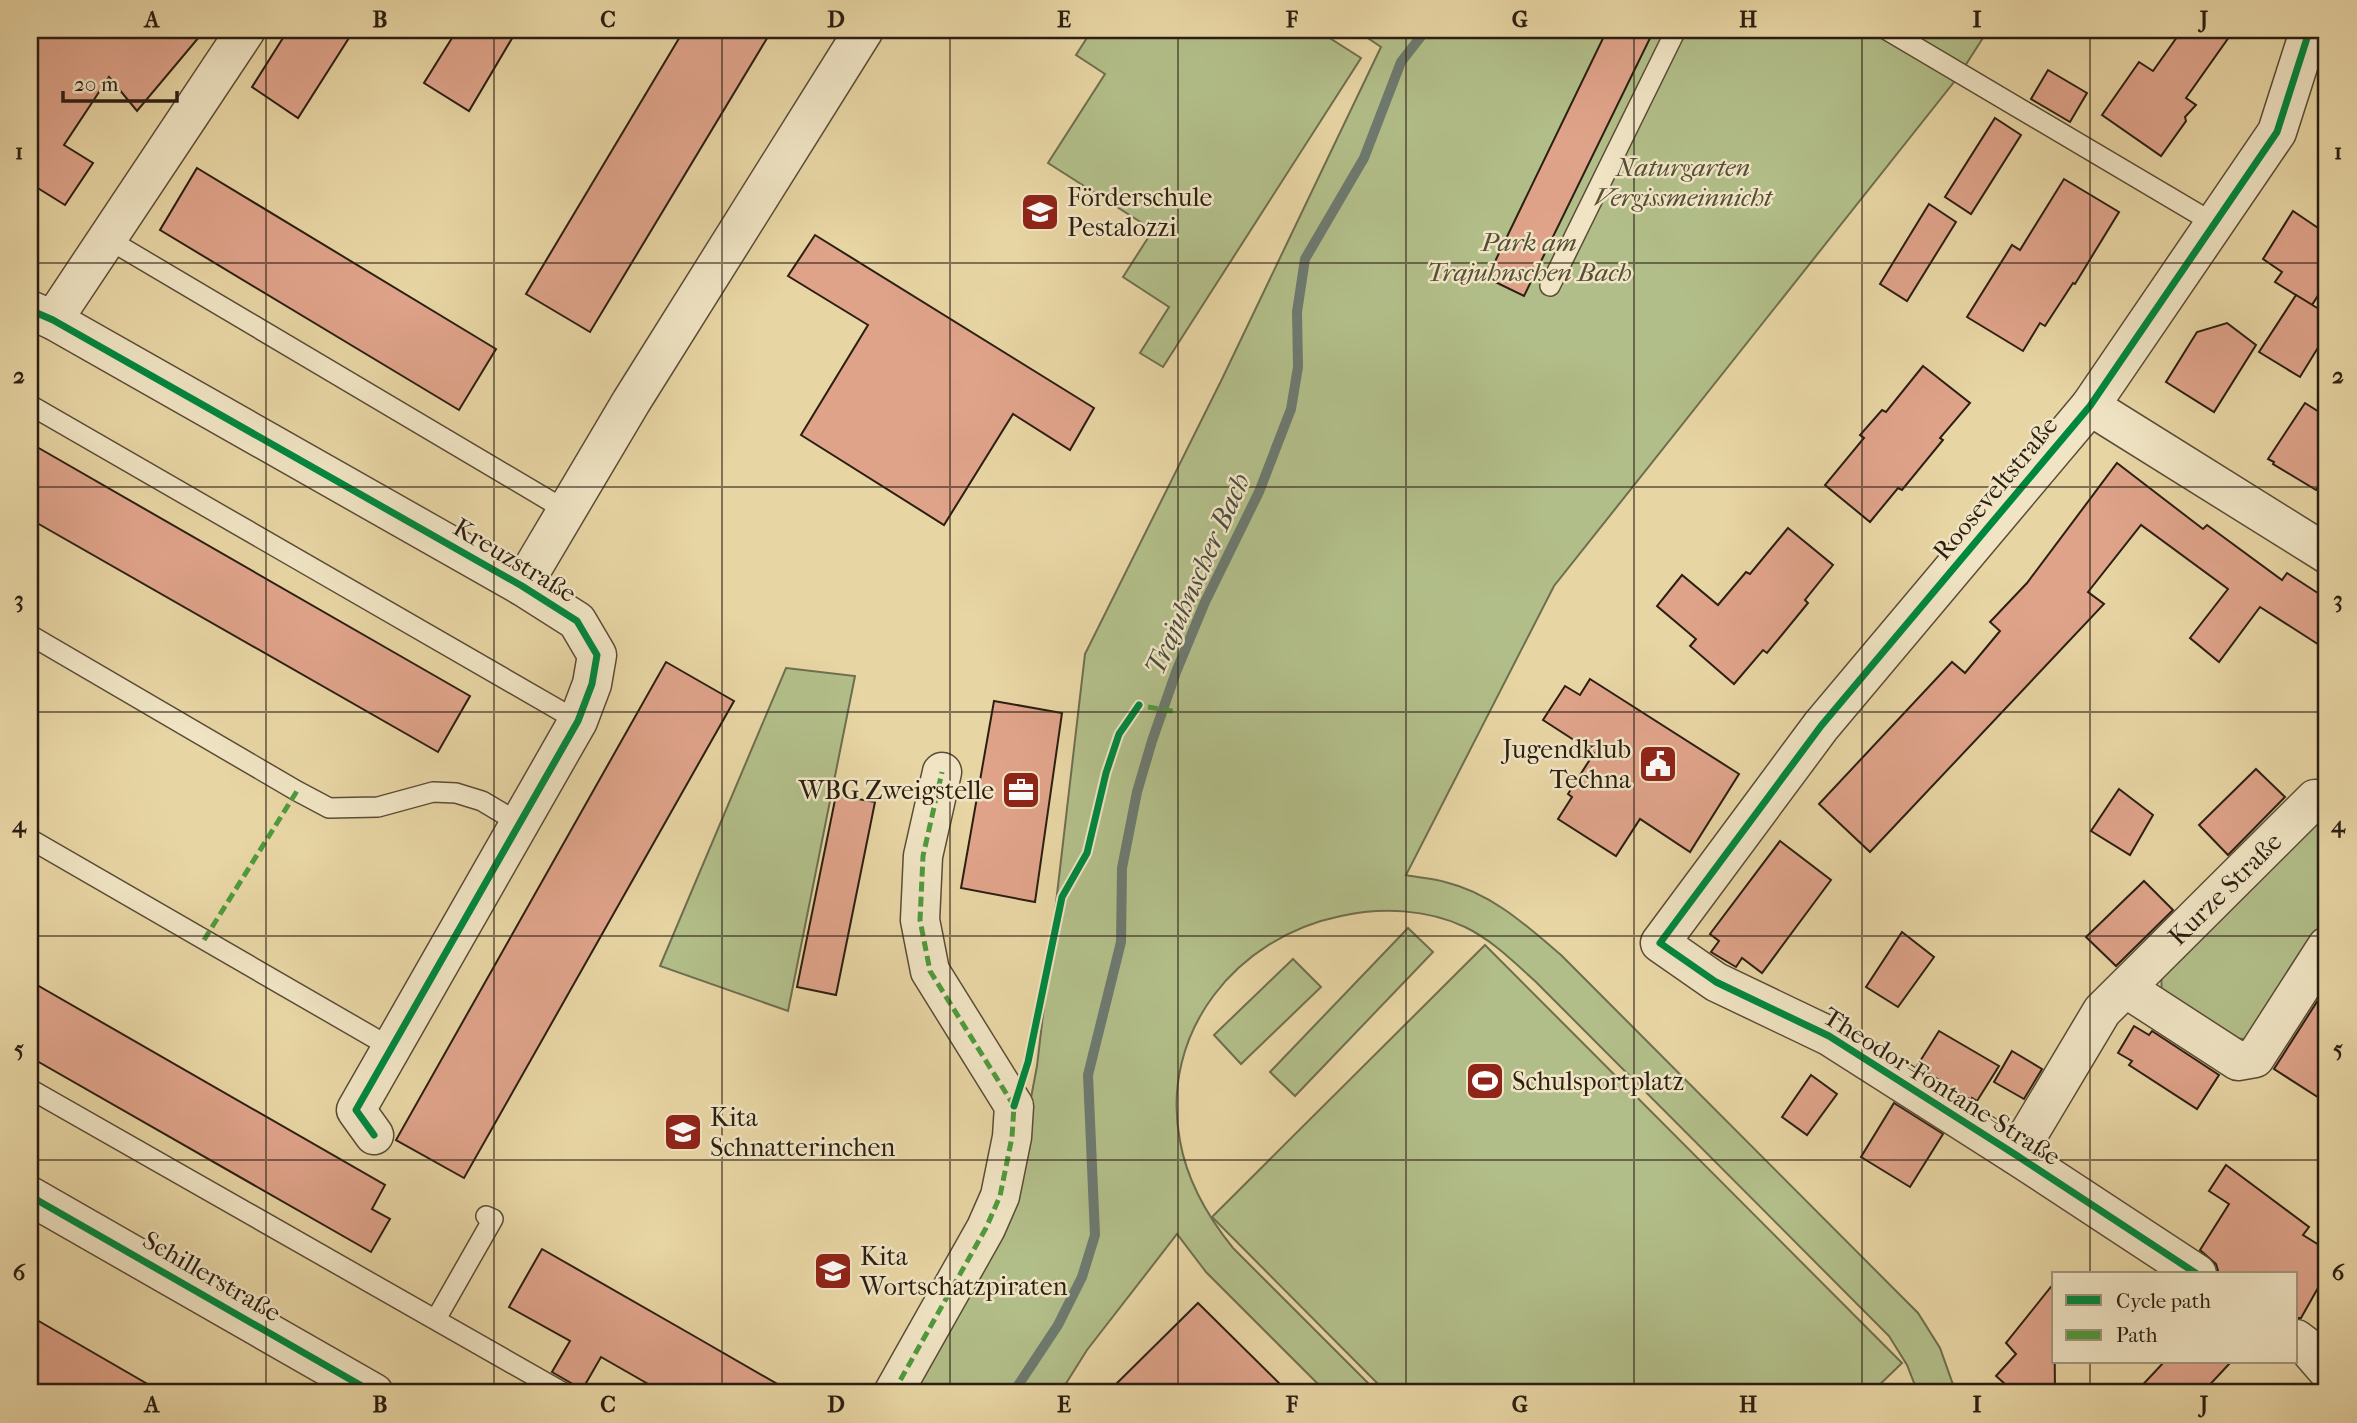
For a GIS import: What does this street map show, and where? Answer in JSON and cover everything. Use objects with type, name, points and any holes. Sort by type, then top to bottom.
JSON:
[{"type":"street","points":[[42,315],[107,238],[246,30]]},
{"type":"street","name":"Kreuzstraße","points":[[522,586],[631,402],[864,30]]},
{"type":"street","name":"Rooseveltstraße","points":[[1660,943],[1821,726],[2090,406],[2277,132],[2308,35],[2312,30]]},
{"type":"street","name":"Kreuzstraße","points":[[42,315],[522,586],[577,621],[597,655],[592,684],[578,721],[390,1046],[356,1110],[374,1135]]},
{"type":"street","points":[[2090,406],[2327,554]]},
{"type":"street","points":[[893,1393],[986,1227],[1000,1196],[1012,1137],[1014,1106],[930,971],[920,920],[923,856],[942,772]]},
{"type":"street","name":"Kurze Straße","points":[[2016,1155],[2102,1011],[2315,799],[2327,804]]},
{"type":"street","name":"Theodor-Fontane-Straße","points":[[1660,943],[1716,982],[1829,1036],[2194,1272]]},
{"type":"street","points":[[2127,989],[2238,1061],[2255,1058],[2327,946]]},
{"type":"street","name":"Schillerstraße","points":[[30,1196],[374,1393]]},
{"type":"street","points":[[2298,1340],[2327,1370]]},
{"type":"lane","points":[[1550,286],[1676,30]]},
{"type":"lane","points":[[1888,30],[2215,224]]},
{"type":"lane","points":[[107,238],[566,510]]},
{"type":"lane","points":[[30,405],[578,721]]},
{"type":"lane","points":[[30,635],[285,785],[329,808],[378,807],[433,792],[456,793],[482,801],[519,823]]},
{"type":"lane","points":[[30,839],[390,1046]]},
{"type":"lane","points":[[30,1089],[564,1393]]},
{"type":"lane","points":[[436,1319],[493,1219],[486,1216]]},
{"type":"green space","points":[[1092,30],[1317,30],[1361,58],[1163,367],[1140,353],[1169,307],[1123,277],[1153,230],[1048,163],[1105,74],[1076,55]]},
{"type":"green space","name":"Park am Trajuhnschen Bach","points":[[1356,30],[1988,30],[1958,77],[1554,586],[1406,875],[1440,881],[1478,894],[1507,911],[1561,955],[1918,1313],[1940,1348],[1956,1393],[1918,1393],[1907,1365],[1889,1336],[1536,982],[1502,952],[1475,932],[1435,916],[1404,911],[1372,911],[1341,916],[1303,927],[1269,945],[1239,968],[1214,996],[1194,1027],[1182,1063],[1177,1101],[1183,1156],[1200,1198],[1215,1224],[1233,1248],[1378,1393],[1327,1393],[1206,1272],[1177,1234],[1087,1350],[1060,1393],[906,1393],[1011,1204],[1037,1066],[1085,654],[1222,379],[1381,47]]},
{"type":"green space","points":[[786,668],[855,676],[788,1011],[660,966]]},
{"type":"green space","points":[[2327,822],[2327,929],[2248,1039],[2218,1038],[2162,1000],[2161,969],[2301,827]]},
{"type":"green space","points":[[1408,928],[1433,952],[1295,1096],[1270,1072]]},
{"type":"green space","name":"Schulsportplatz","points":[[1485,945],[1902,1363],[1871,1393],[1387,1393],[1212,1217]]},
{"type":"green space","points":[[1293,959],[1321,987],[1241,1064],[1214,1035]]},
{"type":"building","points":[[30,30],[205,30],[137,111],[109,77],[64,145],[93,163],[65,205],[36,187],[30,195]]},
{"type":"building","points":[[288,30],[354,30],[298,118],[252,87]]},
{"type":"building","points":[[457,30],[517,30],[469,111],[424,83]]},
{"type":"building","points":[[684,30],[772,30],[590,332],[526,294]]},
{"type":"building","points":[[1607,30],[1654,30],[1524,296],[1487,278]]},
{"type":"building","points":[[2182,30],[2234,30],[2186,98],[2196,105],[2185,117],[2186,121],[2161,156],[2102,115],[2139,62],[2153,71]]},
{"type":"building","points":[[2048,70],[2087,93],[2070,122],[2031,99]]},
{"type":"building","points":[[1995,118],[2021,135],[1971,214],[1945,197]]},
{"type":"building","points":[[197,168],[496,349],[459,410],[160,230]]},
{"type":"building","points":[[2064,179],[2119,212],[2075,284],[2073,283],[2045,326],[2040,323],[2023,351],[1967,317],[2012,245],[2020,250]]},
{"type":"building","points":[[1929,204],[1956,222],[1907,301],[1880,284]]},
{"type":"building","points":[[2293,211],[2327,234],[2327,281],[2312,305],[2275,282],[2282,272],[2263,259]]},
{"type":"building","points":[[815,235],[1094,408],[1070,450],[1013,414],[944,525],[801,435],[868,325],[788,276]]},
{"type":"building","points":[[2296,295],[2327,314],[2327,333],[2300,377],[2259,352]]},
{"type":"building","points":[[2227,323],[2256,345],[2214,412],[2166,382],[2197,332]]},
{"type":"building","points":[[1923,366],[1970,403],[1902,490],[1898,488],[1870,522],[1825,485],[1864,438],[1860,435],[1882,410],[1886,412]]},
{"type":"building","points":[[2305,403],[2327,417],[2327,472],[2316,490],[2268,459]]},
{"type":"building","points":[[30,443],[470,696],[438,752],[30,519]]},
{"type":"building","points":[[2117,463],[2203,529],[2207,525],[2282,580],[2287,573],[2327,599],[2327,650],[2260,607],[2219,662],[2190,638],[2228,589],[2141,525],[2088,592],[2104,604],[1870,852],[1819,804],[1952,662],[1965,673],[2000,631],[1990,622],[2027,583]]},
{"type":"building","points":[[1788,528],[1833,565],[1805,600],[1808,603],[1767,653],[1763,650],[1734,684],[1690,646],[1696,639],[1657,606],[1682,575],[1718,605],[1746,572],[1750,574]]},
{"type":"building","points":[[666,662],[734,701],[464,1178],[396,1140]]},
{"type":"building","name":"Jugendklub Techna","points":[[1590,679],[1739,774],[1690,852],[1640,819],[1616,856],[1558,819],[1572,797],[1568,794],[1594,753],[1543,720],[1565,686],[1580,695]]},
{"type":"building","points":[[994,701],[1062,713],[1035,902],[961,888]]},
{"type":"building","points":[[2256,769],[2285,797],[2228,855],[2199,825]]},
{"type":"building","points":[[2119,789],[2153,815],[2130,855],[2091,831]]},
{"type":"building","points":[[836,795],[875,802],[836,995],[797,987]]},
{"type":"building","points":[[1780,841],[1831,880],[1762,973],[1742,958],[1736,967],[1711,952],[1719,941],[1710,934]]},
{"type":"building","points":[[2144,881],[2173,910],[2116,966],[2086,937]]},
{"type":"building","points":[[1902,932],[1934,957],[1898,1007],[1866,987]]},
{"type":"building","points":[[30,981],[385,1185],[372,1209],[390,1219],[371,1252],[30,1057]]},
{"type":"building","points":[[2327,986],[2327,1103],[2274,1069]]},
{"type":"building","points":[[2134,1026],[2149,1035],[2152,1031],[2219,1075],[2197,1109],[2129,1065],[2132,1061],[2118,1053]]},
{"type":"building","points":[[1939,1031],[1999,1066],[1977,1101],[1972,1098],[1971,1100],[1917,1066]]},
{"type":"building","points":[[2012,1051],[2042,1069],[2024,1099],[1994,1082]]},
{"type":"building","points":[[1811,1075],[1837,1094],[1807,1135],[1782,1117]]},
{"type":"building","points":[[1894,1103],[1943,1134],[1910,1187],[1861,1157]]},
{"type":"building","points":[[2226,1165],[2309,1227],[2303,1235],[2327,1250],[2327,1272],[2301,1318],[2298,1318],[2298,1272],[2218,1272],[2216,1264],[2200,1250],[2229,1204],[2209,1191]]},
{"type":"building","points":[[542,1249],[793,1393],[664,1393],[601,1357],[582,1390],[552,1372],[570,1341],[509,1307]]},
{"type":"building","points":[[2052,1286],[2052,1364],[2055,1364],[2055,1393],[2015,1393],[1996,1376],[2016,1354],[2006,1343]]},
{"type":"building","points":[[1198,1303],[1289,1393],[1107,1393]]},
{"type":"building","points":[[30,1316],[163,1393],[30,1393]]},
{"type":"building","points":[[2162,1364],[2229,1364],[2202,1393],[2135,1393]]},
{"type":"waterway","name":"Trajuhnscher Bach","points":[[1013,1393],[1058,1325],[1082,1277],[1095,1235],[1088,1075],[1121,942],[1122,868],[1137,792],[1152,741],[1176,672],[1205,602],[1259,492],[1291,409],[1298,367],[1297,312],[1305,259],[1364,158],[1401,62],[1426,30]]},
{"type":"marked path","points":[[1148,707],[1178,712]]},
{"type":"marked path","points":[[893,1393],[986,1228],[1000,1196],[1012,1137],[1014,1106],[930,971],[920,920],[923,856],[942,772]]},
{"type":"marked path","points":[[204,940],[297,791]]},
{"type":"cycle path","points":[[2194,1272],[1829,1036],[1716,982],[1660,943],[1821,726],[2090,406],[2277,132],[2308,35],[2312,30]]},
{"type":"cycle path","points":[[30,310],[53,320],[522,586],[577,621],[597,655],[592,684],[578,721],[356,1110],[374,1135]]},
{"type":"cycle path","points":[[1014,1106],[1028,1062],[1062,897],[1087,853],[1106,773],[1119,734],[1139,705]]},
{"type":"cycle path","points":[[30,1196],[374,1393]]},
{"type":"place","name":"Förderschule Pestalozzi","points":[[1040,212]]},
{"type":"place","name":"Jugendklub Techna","points":[[1658,764]]},
{"type":"place","name":"WBG Zweigstelle","points":[[1021,790]]},
{"type":"place","name":"Schulsportplatz","points":[[1485,1081]]},
{"type":"place","name":"Kita Schnatterinchen","points":[[683,1132]]},
{"type":"place","name":"Kita Wortschatzpiraten","points":[[833,1271]]},
{"type":"park label","name":"Naturgarten Vergissmeinnicht","points":[[1683,182]]}]
